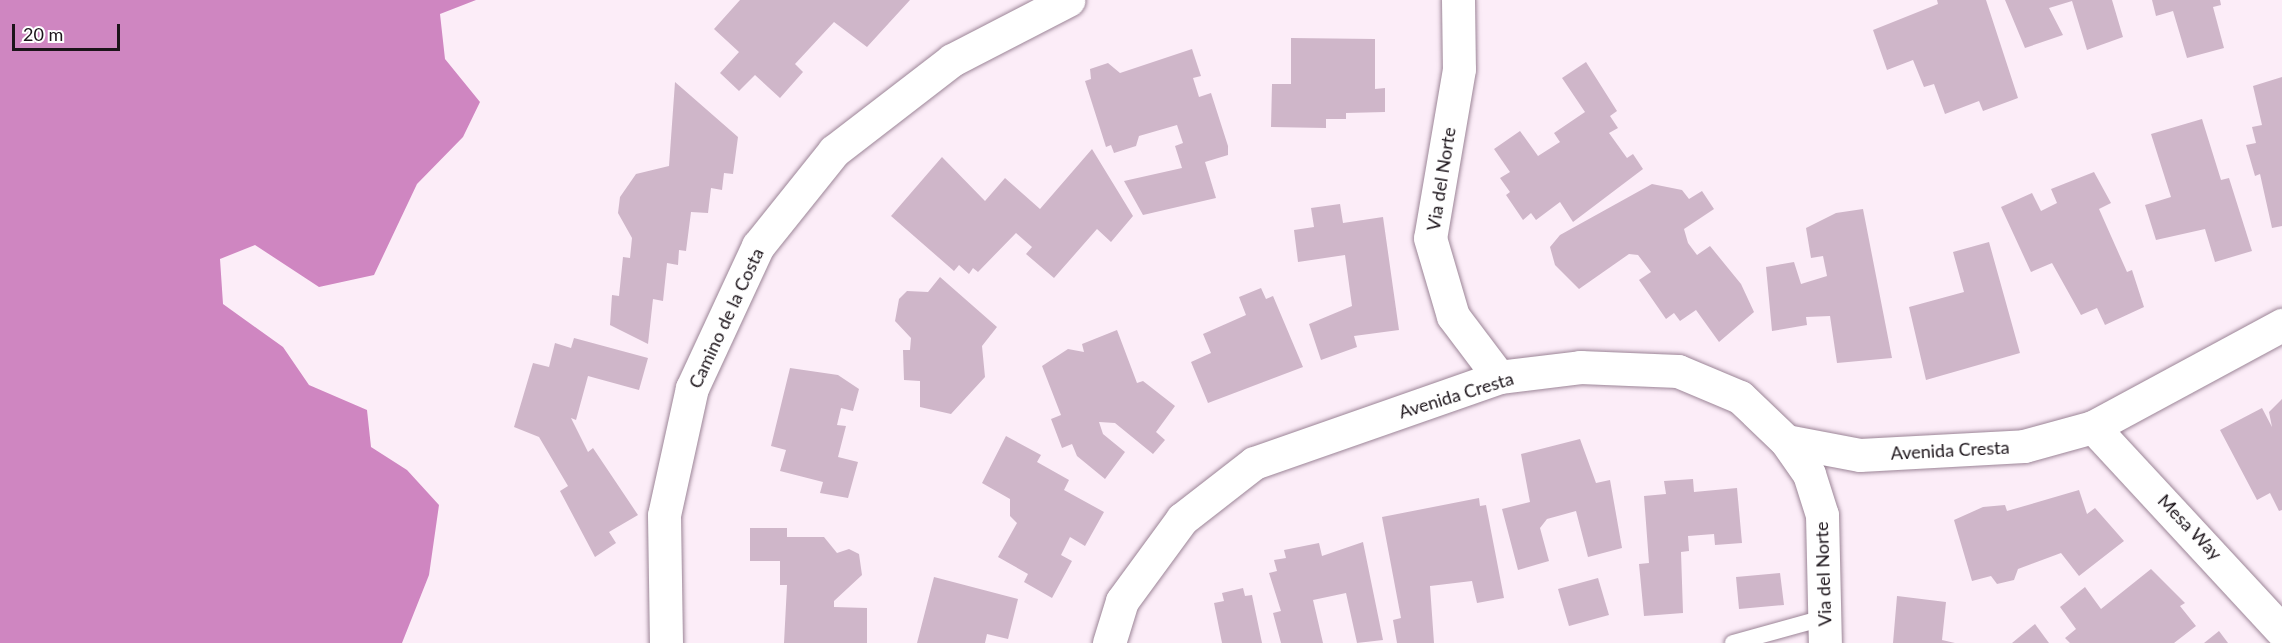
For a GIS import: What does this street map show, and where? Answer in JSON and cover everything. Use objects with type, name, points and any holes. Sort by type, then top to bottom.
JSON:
[{"type":"street","name":"Camino de la Costa","points":[[666,643],[664,515],[692,388],[758,246],[834,151],[952,60],[1068,0]]},
{"type":"street","name":"Via del Norte","points":[[1458,0],[1459,69],[1430,238],[1453,316],[1499,377]]},
{"type":"street","name":"Avenida Cresta","points":[[1109,643],[1122,601],[1182,519],[1254,463],[1499,377],[1580,367],[1678,370],[1740,397],[1786,441],[1860,454],[2024,446],[2094,427],[2282,325]]},
{"type":"street","name":"Mesa Way","points":[[2094,427],[2282,632]]},
{"type":"street","name":"Via del Norte","points":[[1786,441],[1809,474],[1822,515],[1826,630]]},
{"type":"lane","points":[[1733,643],[1826,630]]},
{"type":"shaded area","points":[[0,0],[476,0],[440,14],[445,59],[480,102],[463,137],[417,184],[374,275],[319,287],[255,245],[220,259],[223,304],[283,347],[309,385],[367,410],[371,447],[407,470],[439,505],[429,575],[402,643],[0,643]]},
{"type":"building","points":[[740,0],[910,0],[867,47],[834,22],[795,64],[803,72],[780,98],[755,75],[739,91],[720,73],[739,52],[714,29]]},
{"type":"building","points":[[1937,0],[1986,0],[2018,98],[1983,111],[1979,101],[1945,114],[1934,84],[1924,87],[1913,60],[1887,70],[1873,30],[1938,4]]},
{"type":"building","points":[[2005,0],[2112,0],[2123,37],[2087,50],[2072,1],[2049,8],[2063,35],[2025,48]]},
{"type":"building","points":[[2152,0],[2220,0],[2221,5],[2213,7],[2224,48],[2187,58],[2173,11],[2156,16]]},
{"type":"building","points":[[1291,38],[1375,39],[1375,89],[1385,88],[1385,112],[1346,113],[1346,119],[1326,119],[1326,128],[1271,127],[1272,84],[1291,84]]},
{"type":"building","points":[[1192,49],[1201,76],[1193,78],[1199,97],[1211,93],[1228,146],[1228,155],[1205,162],[1216,198],[1143,215],[1124,181],[1182,168],[1175,146],[1183,143],[1177,125],[1139,136],[1136,146],[1114,153],[1111,145],[1106,147],[1085,81],[1091,79],[1090,69],[1108,63],[1120,73]]},
{"type":"building","points":[[1586,62],[1617,111],[1610,116],[1618,128],[1609,133],[1627,158],[1633,154],[1643,169],[1573,222],[1560,202],[1536,220],[1531,213],[1523,220],[1506,195],[1510,192],[1500,178],[1510,172],[1494,149],[1520,131],[1538,156],[1560,142],[1554,133],[1585,112],[1562,78]]},
{"type":"building","points":[[2282,77],[2282,226],[2272,228],[2260,174],[2255,176],[2246,145],[2256,143],[2252,127],[2262,125],[2253,86]]},
{"type":"building","points":[[675,82],[738,137],[733,174],[724,173],[722,190],[711,188],[708,213],[691,212],[686,251],[679,250],[678,265],[667,263],[663,301],[653,299],[648,344],[610,325],[612,295],[619,296],[623,257],[630,258],[632,238],[618,213],[620,197],[636,174],[669,166]]},
{"type":"building","points":[[2202,119],[2221,180],[2229,178],[2252,251],[2215,262],[2205,229],[2156,240],[2145,205],[2171,197],[2151,134]]},
{"type":"building","points":[[1092,149],[1133,216],[1111,242],[1097,229],[1054,278],[1026,254],[1032,247],[1016,233],[978,272],[973,268],[969,274],[959,265],[954,271],[891,216],[942,157],[985,201],[1005,178],[1040,209]]},
{"type":"building","points":[[2094,172],[2111,203],[2099,209],[2127,272],[2132,270],[2144,307],[2105,325],[2097,308],[2081,315],[2052,263],[2031,272],[2001,207],[2032,193],[2041,211],[2057,203],[2051,189]]},
{"type":"building","points":[[1652,184],[1682,190],[1689,199],[1702,191],[1714,209],[1684,229],[1688,243],[1697,255],[1710,246],[1741,284],[1754,312],[1719,342],[1696,310],[1680,321],[1674,313],[1666,319],[1639,280],[1651,272],[1638,255],[1629,254],[1579,289],[1555,265],[1550,247],[1560,235]]},
{"type":"building","points":[[1340,204],[1343,223],[1383,217],[1399,330],[1354,336],[1357,347],[1321,360],[1309,324],[1352,306],[1345,255],[1298,262],[1294,230],[1314,227],[1311,208]]},
{"type":"building","points":[[1863,209],[1892,358],[1837,363],[1830,316],[1806,317],[1807,325],[1772,331],[1766,267],[1794,262],[1801,284],[1827,276],[1823,256],[1811,258],[1806,228],[1836,213]]},
{"type":"building","points":[[1989,242],[2020,353],[1926,380],[1909,307],[1964,292],[1953,252]]},
{"type":"building","points":[[940,277],[997,327],[982,346],[985,377],[951,414],[920,407],[920,381],[904,380],[903,350],[910,350],[911,338],[895,321],[899,299],[907,291],[928,292]]},
{"type":"building","points":[[1261,288],[1266,299],[1273,296],[1303,367],[1208,403],[1191,362],[1211,353],[1203,334],[1246,315],[1239,297]]},
{"type":"building","points":[[1117,330],[1137,383],[1143,381],[1175,406],[1156,432],[1165,440],[1153,454],[1115,423],[1099,422],[1103,434],[1125,452],[1105,479],[1077,456],[1072,444],[1062,448],[1051,419],[1061,415],[1042,366],[1068,349],[1084,352],[1082,344]]},
{"type":"building","points":[[574,338],[648,358],[639,390],[588,376],[576,420],[571,418],[588,452],[593,448],[638,515],[609,532],[616,543],[595,557],[560,491],[568,486],[539,437],[514,427],[533,363],[549,367],[555,343],[571,348]]},
{"type":"building","points":[[790,368],[838,375],[859,389],[853,411],[841,408],[837,425],[846,426],[838,457],[858,462],[848,498],[820,493],[823,482],[780,471],[786,450],[771,446]]},
{"type":"building","points":[[2282,399],[2282,510],[2279,511],[2270,493],[2257,500],[2220,430],[2262,408],[2272,427],[2269,412]]},
{"type":"building","points":[[1006,436],[1041,455],[1037,462],[1069,480],[1064,490],[1104,512],[1085,546],[1070,537],[1061,555],[1072,561],[1052,598],[1024,582],[1028,574],[998,557],[1017,523],[1010,516],[1010,499],[982,483]]},
{"type":"building","points":[[1580,439],[1596,483],[1610,480],[1622,548],[1588,557],[1576,511],[1547,519],[1540,528],[1549,561],[1518,570],[1502,509],[1530,502],[1521,454]]},
{"type":"building","points":[[1693,479],[1694,492],[1737,488],[1742,543],[1715,545],[1714,534],[1688,536],[1689,551],[1681,552],[1683,613],[1644,616],[1639,564],[1649,563],[1644,496],[1666,494],[1664,481]]},
{"type":"building","points":[[2079,490],[2087,514],[2095,508],[2124,541],[2079,576],[2061,553],[2018,569],[2014,580],[1997,584],[1991,576],[1972,581],[1954,520],[1983,507],[2005,505],[2007,511]]},
{"type":"building","points":[[1479,498],[1480,506],[1486,505],[1504,598],[1477,603],[1472,581],[1430,586],[1434,643],[1397,643],[1393,620],[1401,618],[1382,517]]},
{"type":"building","points":[[750,528],[787,528],[787,537],[824,537],[837,553],[849,549],[859,554],[862,575],[834,601],[834,607],[867,608],[867,643],[784,643],[787,585],[780,585],[780,561],[750,561]]},
{"type":"building","points":[[1363,542],[1383,640],[1357,643],[1346,593],[1313,600],[1323,643],[1281,643],[1273,613],[1281,611],[1269,573],[1277,571],[1274,560],[1286,558],[1284,550],[1319,543],[1322,556]]},
{"type":"building","points":[[2151,569],[2185,603],[2180,606],[2196,626],[2174,643],[2070,643],[2065,638],[2076,629],[2060,607],[2085,587],[2101,609]]},
{"type":"building","points":[[1780,573],[1784,605],[1739,609],[1736,577]]},
{"type":"building","points":[[934,577],[1018,599],[1008,639],[987,634],[985,643],[917,643]]},
{"type":"building","points":[[1598,578],[1609,615],[1569,626],[1558,589]]},
{"type":"building","points":[[1243,588],[1245,596],[1252,595],[1262,643],[1222,643],[1214,603],[1224,601],[1222,593]]},
{"type":"building","points":[[1897,596],[1946,602],[1942,640],[1955,643],[1893,643]]},
{"type":"building","points":[[2035,624],[2049,643],[2012,643]]},
{"type":"building","points":[[2219,631],[2228,643],[2204,643]]}]
